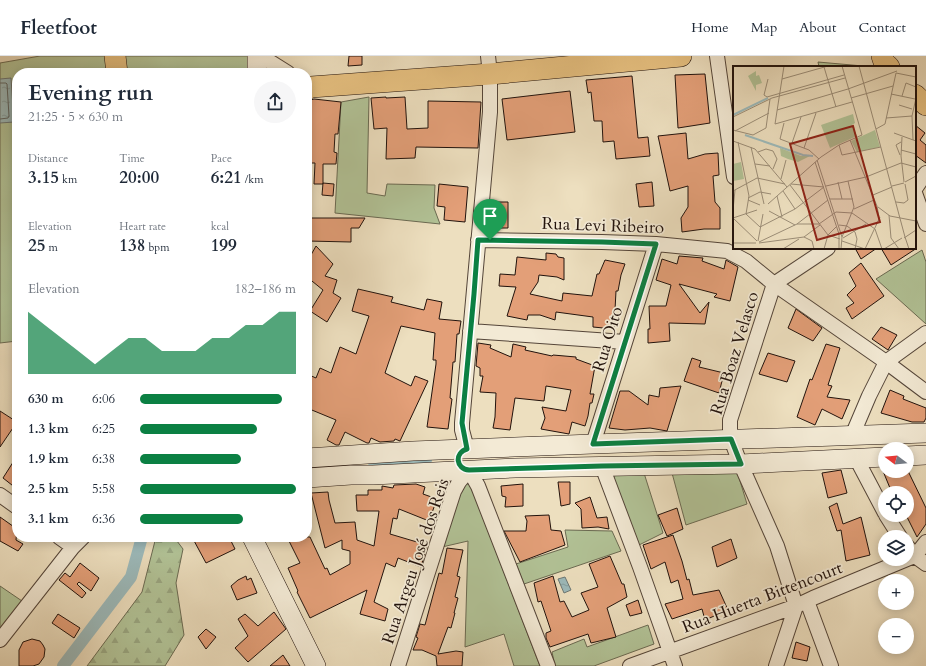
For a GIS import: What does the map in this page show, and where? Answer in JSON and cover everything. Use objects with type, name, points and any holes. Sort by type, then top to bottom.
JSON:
[{"type":"main road","points":[[115,56],[116,68]]},
{"type":"main road","points":[[312,87],[489,65],[670,56]]},
{"type":"main road","points":[[916,96],[926,105]]},
{"type":"street","points":[[257,56],[257,68]]},
{"type":"street","points":[[261,56],[280,68]]},
{"type":"street","points":[[717,56],[733,170]]},
{"type":"street","points":[[467,449],[462,423],[490,112],[489,65]]},
{"type":"street","points":[[916,188],[926,173]]},
{"type":"street","points":[[916,196],[926,224]]},
{"type":"street","name":"Rua Levi Ribeiro","points":[[478,240],[602,242],[730,248],[744,255],[774,284],[886,362],[926,392]]},
{"type":"street","name":"Rua Oito","points":[[593,444],[656,244]]},
{"type":"street","name":"Rua Boaz Velasco","points":[[826,249],[774,284],[731,414],[730,429],[736,452],[802,604],[831,666]]},
{"type":"street","points":[[470,331],[624,342]]},
{"type":"street","points":[[852,436],[869,396],[886,362],[926,333]]},
{"type":"street","points":[[312,478],[351,474],[373,475],[469,470],[602,466],[736,452],[852,436],[926,434]]},
{"type":"street","points":[[312,458],[593,444],[856,458],[878,456]]},
{"type":"street","points":[[467,449],[459,455],[458,461],[463,469],[469,470]]},
{"type":"street","points":[[914,456],[926,455]]},
{"type":"street","points":[[856,458],[878,499]]},
{"type":"street","points":[[602,466],[675,666]]},
{"type":"street","points":[[469,470],[484,501],[548,666]]},
{"type":"street","name":"Rua Argeu José dos Reis","points":[[398,666],[454,491],[469,470]]},
{"type":"street","points":[[0,496],[12,504]]},
{"type":"street","points":[[0,640],[78,542]]},
{"type":"street","points":[[254,542],[316,666]]},
{"type":"street","points":[[914,555],[926,542]]},
{"type":"street","name":"Rua Huerta Bittencourt","points":[[630,666],[802,604],[891,566]]},
{"type":"street","points":[[776,666],[802,604]]},
{"type":"green space","points":[[40,56],[105,56],[106,68],[12,68],[12,342],[0,343],[0,63]]},
{"type":"green space","points":[[122,56],[251,56],[251,68],[123,68]]},
{"type":"green space","points":[[818,62],[863,66],[819,66]]},
{"type":"green space","points":[[369,97],[367,193],[385,196],[387,184],[435,185],[434,208],[440,224],[335,213],[341,102]]},
{"type":"green space","points":[[922,250],[926,262],[926,324],[876,279]]},
{"type":"green space","points":[[737,471],[747,504],[686,525],[672,473]]},
{"type":"green space","points":[[644,473],[663,533],[639,545],[611,476]]},
{"type":"green space","points":[[462,484],[470,484],[540,666],[514,666],[504,634],[465,647],[468,541],[442,547]]},
{"type":"green space","points":[[565,530],[612,531],[621,551],[524,584],[516,564],[568,547]]},
{"type":"green space","points":[[155,542],[178,542],[183,549],[176,583],[184,635],[165,666],[87,666],[142,592]]},
{"type":"green space","points":[[0,586],[22,601],[0,634]]},
{"type":"green space","points":[[648,625],[654,644],[594,666],[555,666],[552,652],[584,639],[587,647]]},
{"type":"water","points":[[11,78],[12,122],[0,123],[0,79]]},
{"type":"water","points":[[565,577],[571,590],[564,593],[558,579]]},
{"type":"building","points":[[349,56],[362,56],[362,65],[348,66]]},
{"type":"building","points":[[705,74],[710,123],[678,128],[675,75]]},
{"type":"building","points":[[632,76],[638,138],[648,137],[650,156],[616,159],[614,141],[603,142],[602,121],[594,121],[591,92],[588,93],[586,80]]},
{"type":"building","points":[[570,91],[575,132],[507,140],[502,99]]},
{"type":"building","points":[[405,97],[407,129],[428,128],[428,101],[481,102],[478,148],[416,147],[415,158],[386,159],[387,128],[374,129],[371,98]]},
{"type":"building","points":[[312,100],[341,102],[338,134],[335,134],[334,152],[337,153],[336,164],[323,164],[323,184],[314,184],[315,163],[312,163]]},
{"type":"building","points":[[916,126],[925,133],[920,140],[926,145],[926,163],[916,156]]},
{"type":"building","points":[[686,133],[688,159],[705,154],[718,153],[719,175],[713,176],[715,202],[720,208],[720,229],[704,229],[682,232],[681,218],[688,207],[688,186],[670,191],[658,136]]},
{"type":"building","points":[[652,182],[654,206],[639,207],[636,184]]},
{"type":"building","points":[[323,183],[334,184],[333,196],[322,195]]},
{"type":"building","points":[[439,184],[468,187],[465,222],[444,220],[445,207],[437,206]]},
{"type":"building","points":[[491,202],[508,202],[508,228],[491,228]]},
{"type":"building","points":[[312,218],[365,218],[359,228],[351,228],[351,242],[312,241]]},
{"type":"building","points":[[316,246],[333,264],[325,276],[337,280],[333,293],[341,298],[327,322],[312,312],[312,308],[323,290],[312,281],[312,253]]},
{"type":"building","points":[[856,249],[876,249],[861,259]]},
{"type":"building","points":[[882,249],[915,249],[891,265]]},
{"type":"building","points":[[546,253],[556,254],[558,257],[564,258],[564,280],[557,277],[539,275],[538,282],[530,294],[562,301],[563,293],[592,296],[597,274],[599,274],[605,260],[625,264],[618,291],[616,291],[614,329],[593,327],[593,317],[556,312],[555,320],[540,315],[528,315],[527,320],[507,316],[516,287],[499,286],[500,274],[515,275],[517,257],[546,260]]},
{"type":"building","points":[[679,256],[703,258],[702,261],[724,269],[726,260],[738,267],[730,301],[714,297],[717,294],[679,284],[700,313],[709,302],[705,324],[669,323],[670,341],[648,343],[648,329],[650,329],[649,306],[666,306],[671,285],[656,280],[662,259],[677,264]]},
{"type":"building","points":[[861,263],[884,296],[852,319],[846,308],[854,303],[847,295],[856,286],[849,273]]},
{"type":"building","points":[[358,289],[393,297],[391,302],[424,310],[427,299],[442,302],[439,319],[461,321],[459,334],[457,334],[455,362],[453,362],[450,398],[452,399],[448,429],[427,427],[436,364],[436,360],[433,360],[435,333],[401,326],[385,373],[411,386],[415,376],[428,381],[400,441],[395,439],[394,441],[380,442],[371,438],[369,443],[367,443],[345,432],[339,445],[327,440],[336,420],[312,410],[312,376],[316,378],[320,368],[331,373],[340,347],[356,354],[369,316],[352,311]]},
{"type":"building","points":[[796,309],[822,328],[813,341],[788,328]]},
{"type":"building","points":[[881,327],[897,335],[888,350],[872,339]]},
{"type":"building","points":[[478,343],[491,345],[490,348],[511,357],[513,344],[526,347],[525,350],[552,356],[576,357],[576,359],[595,366],[590,394],[594,394],[592,403],[590,403],[585,426],[572,422],[569,434],[541,429],[545,418],[542,407],[566,411],[571,390],[546,386],[544,401],[515,398],[510,430],[493,428],[496,393],[480,392],[483,376],[480,376],[480,368],[476,366]]},
{"type":"building","points":[[826,344],[840,348],[828,385],[832,386],[827,397],[850,400],[842,419],[822,409],[815,425],[797,417],[810,379],[812,380]]},
{"type":"building","points":[[768,353],[795,361],[787,382],[759,374]]},
{"type":"building","points":[[692,358],[701,361],[699,367],[724,373],[719,393],[684,381]]},
{"type":"building","points":[[681,386],[667,431],[650,428],[625,430],[609,428],[620,391],[629,391],[648,405],[649,395],[659,397],[660,388]]},
{"type":"building","points":[[890,390],[904,396],[903,399],[926,408],[926,418],[924,422],[912,422],[881,413]]},
{"type":"building","points":[[0,411],[12,419],[12,429],[0,447]]},
{"type":"building","points":[[12,464],[12,485],[3,478]]},
{"type":"building","points":[[841,470],[847,493],[828,498],[822,473]]},
{"type":"building","points":[[886,478],[911,478],[926,508],[926,524],[917,537],[910,522],[914,522],[914,486],[889,486]]},
{"type":"building","points":[[558,482],[570,482],[570,504],[561,506]]},
{"type":"building","points":[[416,484],[425,487],[423,494],[437,499],[429,521],[399,509],[397,519],[393,518],[390,534],[427,545],[421,567],[398,558],[395,567],[386,563],[374,602],[388,609],[385,621],[360,614],[367,590],[310,618],[297,592],[298,591],[288,568],[300,563],[290,542],[312,541],[325,569],[327,568],[330,575],[350,564],[350,551],[342,549],[342,540],[325,548],[312,493],[328,492],[335,523],[355,522],[357,540],[374,546],[379,511],[357,511],[356,495],[368,495],[368,490],[382,490],[382,486],[393,488],[394,485]]},
{"type":"building","points":[[523,484],[523,506],[505,507],[506,497],[502,496],[501,486]]},
{"type":"building","points":[[590,497],[597,518],[607,517],[609,529],[598,527],[582,528],[581,509],[575,503]]},
{"type":"building","points":[[837,503],[843,524],[861,517],[870,555],[846,561],[841,530],[837,531],[829,507]]},
{"type":"building","points":[[677,508],[683,529],[667,536],[658,515]]},
{"type":"building","points":[[549,515],[551,530],[561,531],[565,545],[520,562],[504,531],[526,531],[527,521],[525,516]]},
{"type":"building","points":[[0,517],[12,525],[12,542],[20,542],[23,544],[18,551],[0,541]]},
{"type":"building","points":[[673,535],[687,580],[689,579],[693,595],[719,590],[728,610],[705,620],[702,609],[672,619],[665,604],[683,599],[678,580],[671,583],[665,562],[651,569],[643,545]]},
{"type":"building","points":[[731,539],[737,558],[717,567],[712,547]]},
{"type":"building","points":[[195,542],[232,542],[235,549],[206,563]]},
{"type":"building","points":[[447,548],[463,550],[457,576],[460,577],[455,597],[458,598],[455,613],[451,628],[448,627],[438,654],[456,651],[463,652],[462,666],[437,666],[436,656],[422,650],[413,650],[418,638],[416,637],[420,624],[425,625],[439,573],[442,574]]},
{"type":"building","points":[[610,556],[622,584],[624,584],[627,597],[607,608],[616,637],[591,643],[588,634],[550,647],[546,638],[546,633],[551,631],[541,601],[538,602],[534,583],[553,576],[560,602],[564,601],[572,617],[589,610],[581,593],[598,587],[589,564]]},
{"type":"building","points":[[80,563],[99,578],[91,591],[79,582],[77,584],[86,593],[82,598],[59,580],[65,573],[70,577]]},
{"type":"building","points":[[246,576],[247,580],[251,578],[257,593],[237,600],[231,586]]},
{"type":"building","points":[[638,600],[642,613],[630,616],[626,605]]},
{"type":"building","points":[[274,612],[286,629],[248,662],[235,648],[248,636],[238,619],[245,614],[258,626]]},
{"type":"building","points":[[58,614],[80,628],[74,638],[52,623]]},
{"type":"building","points":[[206,629],[216,637],[206,649],[198,637]]},
{"type":"building","points":[[32,639],[40,641],[43,645],[45,649],[44,657],[39,664],[33,666],[19,666],[19,650],[23,642]]},
{"type":"building","points":[[796,642],[810,647],[807,661],[792,658]]},
{"type":"building","points":[[283,655],[290,666],[270,666]]},
{"type":"waterway","points":[[374,463],[426,460]]},
{"type":"waterway","points":[[63,666],[131,577],[141,542]]},
{"type":"route","points":[[478,240],[490,240],[656,244],[593,444],[731,439],[741,464],[469,470],[460,467],[458,461],[459,455],[467,449],[462,430],[462,423],[478,240]]}]
